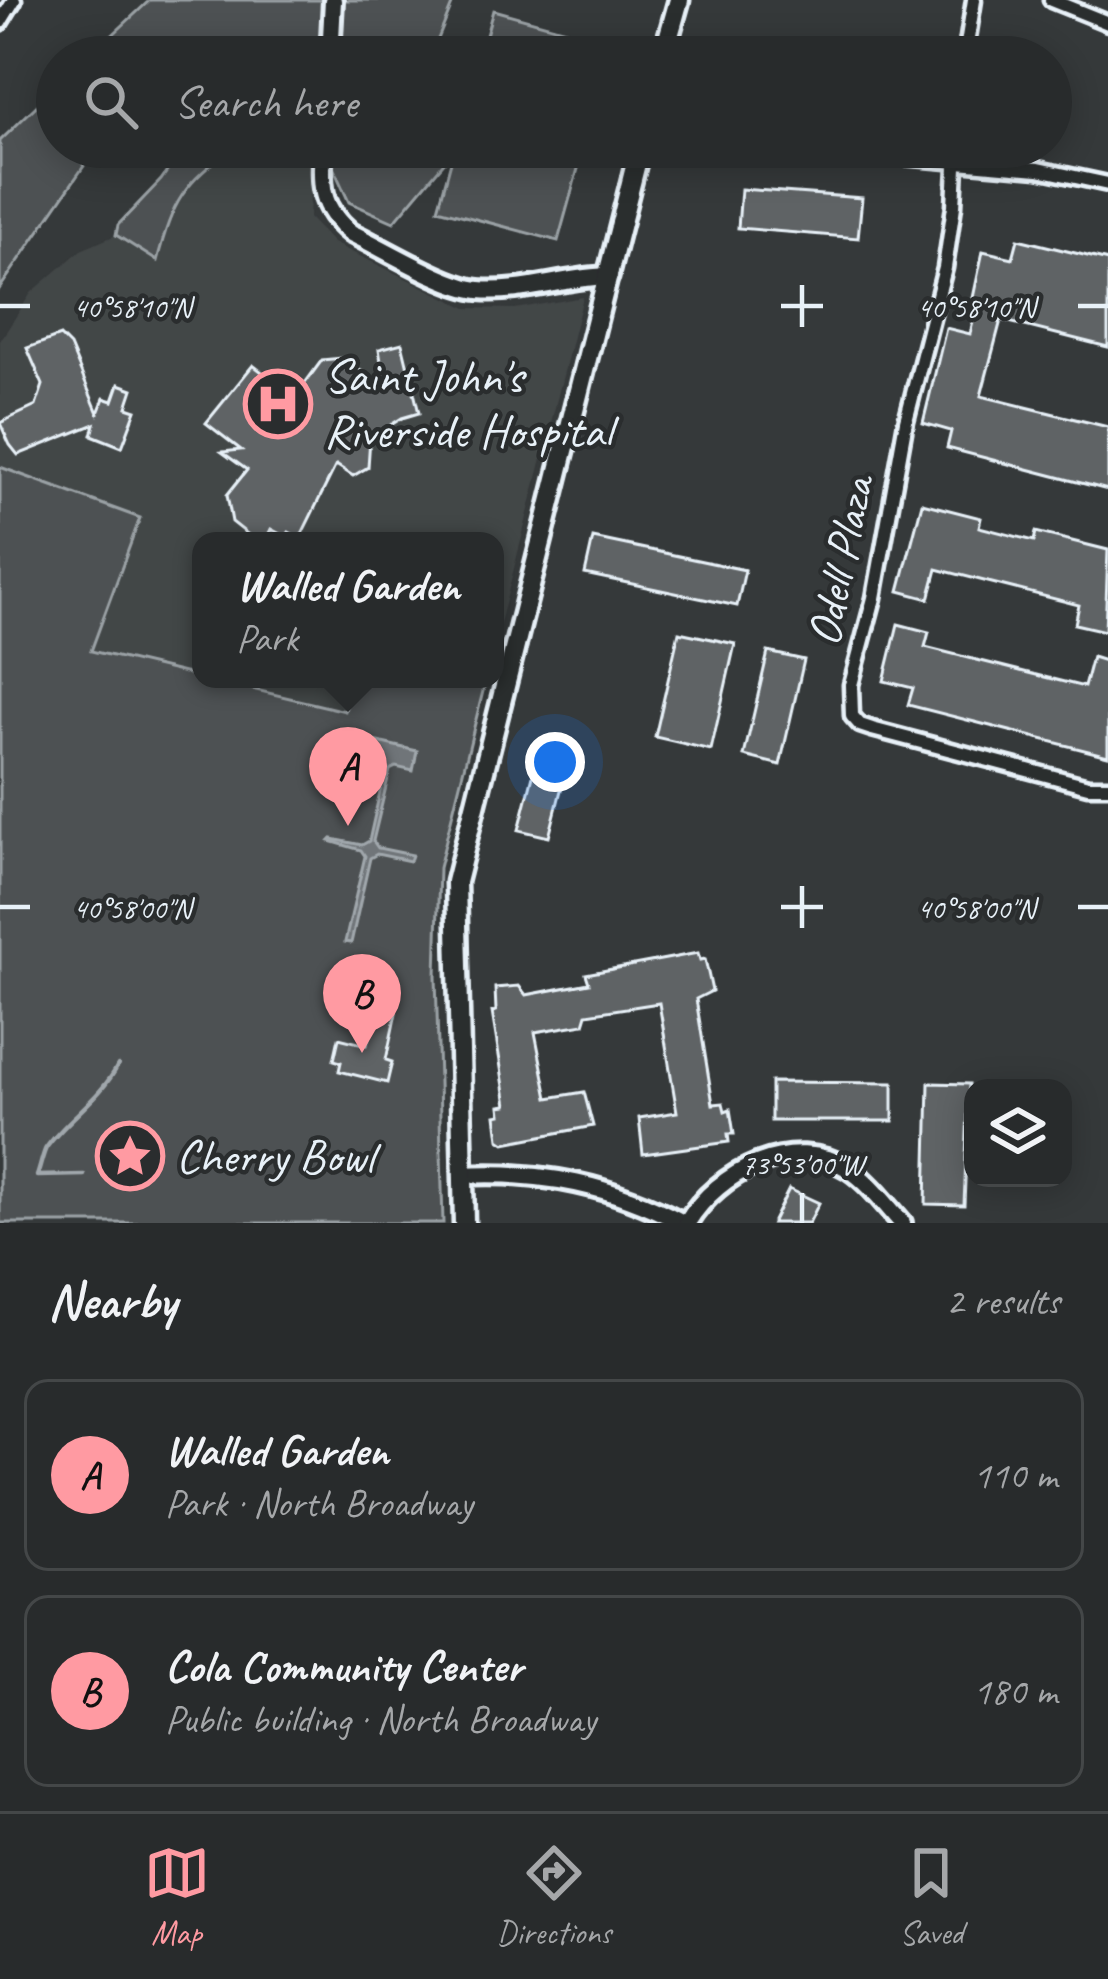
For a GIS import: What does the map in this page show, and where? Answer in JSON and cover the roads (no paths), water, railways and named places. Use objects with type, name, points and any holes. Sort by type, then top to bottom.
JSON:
[{"type":"main road","points":[[669,36],[679,0]]},
{"type":"main road","points":[[464,1223],[456,882],[635,168]]},
{"type":"street","points":[[0,23],[14,0]]},
{"type":"street","points":[[331,36],[333,0]]},
{"type":"street","points":[[968,36],[974,0]]},
{"type":"street","points":[[1051,0],[1108,23]]},
{"type":"street","points":[[323,168],[323,199],[337,222],[462,286],[494,290],[609,276]]},
{"type":"street","name":"Odell Plaza","points":[[956,168],[945,268],[901,443],[874,598],[850,685],[852,716],[872,729],[1088,786],[1108,786]]},
{"type":"street","points":[[1033,168],[1108,184]]},
{"type":"street","points":[[463,1175],[536,1175],[587,1183],[685,1223],[714,1187],[735,1171],[804,1157],[848,1169],[902,1223]]},
{"type":"waterway","points":[[84,1175],[37,1176],[46,1148],[118,1065]]},
{"type":"place","name":"Saint John's Riverside Hospital","points":[[278,404]]},
{"type":"place","name":"Walled Garden","points":[[348,826]]},
{"type":"place","name":"Cola Community Center","points":[[362,1053]]},
{"type":"place","name":"Cherry Bowl","points":[[130,1156]]}]
